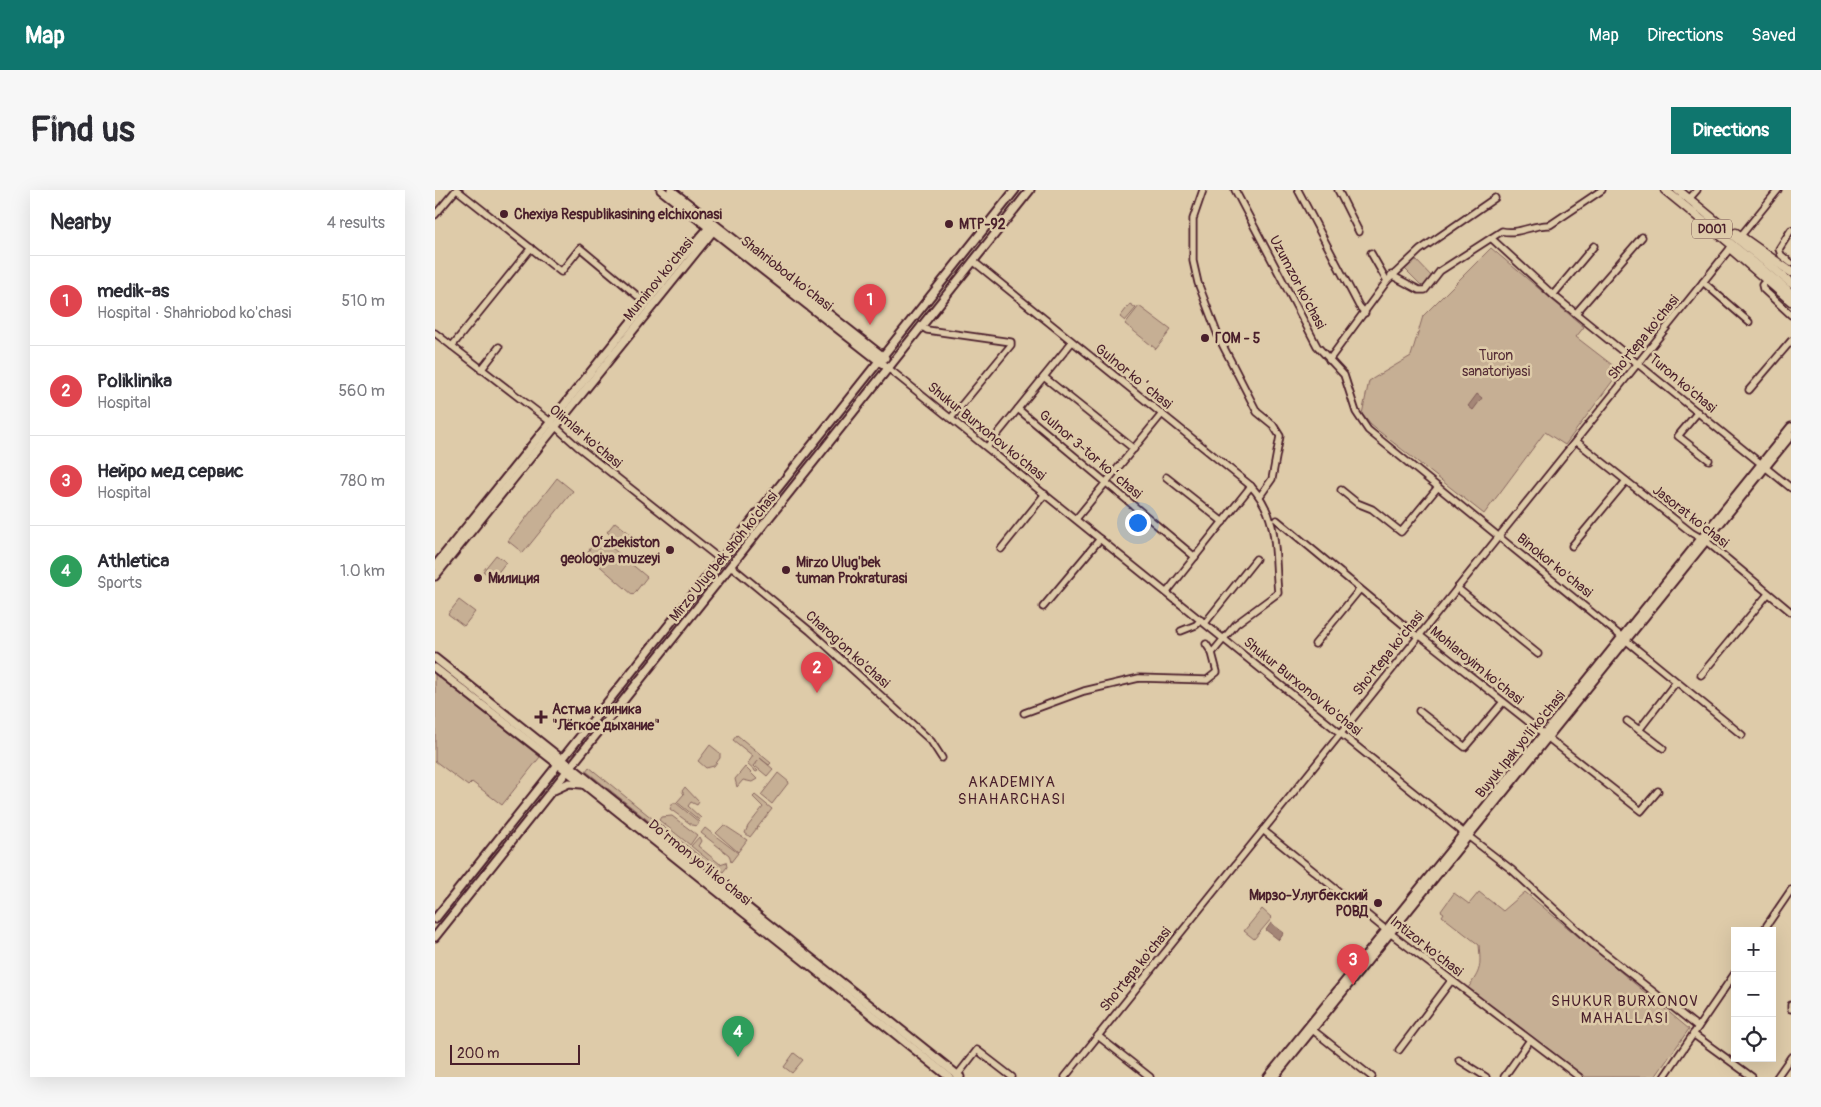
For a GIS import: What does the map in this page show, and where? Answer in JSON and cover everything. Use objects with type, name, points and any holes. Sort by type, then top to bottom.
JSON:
[{"type":"highway","name":"D001","points":[[1665,190],[1708,220],[1791,284]]},
{"type":"highway","name":"D001","points":[[1678,190],[1708,220]]},
{"type":"highway","points":[[1708,220],[1735,242],[1765,281],[1791,301]]},
{"type":"highway","name":"D001","points":[[1735,242],[1791,293]]},
{"type":"highway","points":[[1735,242],[1780,259],[1791,272]]},
{"type":"main road","name":"Shahriobod ko'chasi","points":[[661,190],[881,358],[889,368]]},
{"type":"main road","name":"Shahriobod ko'chasi","points":[[671,190],[711,227]]},
{"type":"main road","name":"Mirzo Ulug'bek shoh ko'chasi","points":[[435,919],[1015,190]]},
{"type":"main road","name":"Mirzo Ulug'bek shoh ko'chasi","points":[[435,937],[1030,190]]},
{"type":"main road","name":"Muminov ko'chasi","points":[[435,566],[553,425],[646,303],[711,227]]},
{"type":"main road","name":"Muminov ko'chasi","points":[[435,576],[711,227]]},
{"type":"main road","name":"Buyuk Ipak yo'li ko'chasi","points":[[1764,465],[1791,427]]},
{"type":"main road","name":"Buyuk Ipak yo'li ko'chasi","points":[[1268,1077],[1388,932],[1764,465],[1791,435]]},
{"type":"main road","points":[[762,508],[771,515]]},
{"type":"main road","points":[[681,610],[689,618]]},
{"type":"main road","name":"Do‘rmon yo‘li ko‘chasi","points":[[435,658],[560,761]]},
{"type":"main road","name":"Do‘rmon yo‘li ko‘chasi","points":[[435,668],[569,768],[586,786],[949,1077]]},
{"type":"main road","points":[[569,768],[958,1076]]},
{"type":"main road","points":[[551,792],[569,783],[586,786]]},
{"type":"main road","name":"Buyuk Ipak yo'li ko'chasi","points":[[1274,1077],[1310,1028]]},
{"type":"street","points":[[435,215],[456,190],[561,272],[580,248],[646,303]]},
{"type":"street","points":[[1203,190],[1193,219],[1193,261],[1198,283],[1219,338],[1257,412],[1273,425],[1280,436],[1272,480],[1260,496]]},
{"type":"street","name":"Uzumzor ko'chasi","points":[[1235,190],[1317,346],[1347,381],[1355,412]]},
{"type":"street","points":[[1298,190],[1359,306],[1365,313]]},
{"type":"street","points":[[1338,190],[1359,232]]},
{"type":"street","points":[[1391,275],[1419,290],[1425,290],[1440,271],[1502,231],[1511,233],[1540,224],[1550,225],[1602,190]]},
{"type":"street","points":[[1689,199],[1697,190]]},
{"type":"street","name":"Sho'rtepa ko'chasi","points":[[1065,1077],[1340,732],[1778,190]]},
{"type":"street","points":[[1329,360],[1391,275],[1420,250],[1495,198]]},
{"type":"street","points":[[1791,230],[1779,247],[1780,259],[1791,263]]},
{"type":"street","points":[[1576,313],[1642,237]]},
{"type":"street","name":"Turon ko'chasi","points":[[1491,238],[1553,295],[1791,488]]},
{"type":"street","points":[[1553,295],[1594,246]]},
{"type":"street","points":[[452,346],[531,248]]},
{"type":"street","points":[[1371,253],[1387,281]]},
{"type":"street","name":"Gulnor koʻchasi","points":[[973,261],[1251,486],[1260,496],[1271,516],[1278,593],[1235,624],[1225,639]]},
{"type":"street","points":[[1765,281],[1762,286],[1763,289],[1791,315]]},
{"type":"street","points":[[1703,282],[1749,322]]},
{"type":"street","points":[[921,326],[927,330],[1011,342],[1011,345],[951,418]]},
{"type":"street","name":"Olimlar ko'chasi","points":[[435,333],[721,560]]},
{"type":"street","points":[[1749,390],[1791,341]]},
{"type":"street","points":[[987,447],[1072,342]]},
{"type":"street","points":[[481,370],[499,347]]},
{"type":"street","name":"Shukur Burxonov ko'chasi","points":[[889,368],[1512,870],[1594,945],[1698,1027]]},
{"type":"street","points":[[1044,377],[1134,449]]},
{"type":"street","name":"Gulnor 3-tor koʻchasi","points":[[1018,409],[1195,557]]},
{"type":"street","name":"Binokor ko'chasi","points":[[1355,412],[1368,430],[1742,735]]},
{"type":"street","points":[[1698,412],[1678,436],[1709,460]]},
{"type":"street","points":[[1076,519],[1161,414]]},
{"type":"street","name":"Jasorat ko'chasi","points":[[1575,440],[1703,540],[1791,612]]},
{"type":"street","points":[[1166,477],[1223,522]]},
{"type":"street","points":[[1572,546],[1626,481]]},
{"type":"street","points":[[1167,592],[1251,486]]},
{"type":"street","points":[[1341,490],[1357,503],[1372,509],[1401,532],[1438,487]]},
{"type":"street","points":[[1001,549],[1045,494]]},
{"type":"street","name":"Mohlaroyim ko'chasi","points":[[1277,520],[1418,636],[1641,810],[1658,791]]},
{"type":"street","points":[[1043,607],[1100,539]]},
{"type":"street","points":[[1181,631],[1203,622],[1256,559]]},
{"type":"street","name":"Charog'on ko'chasi","points":[[731,566],[835,652],[931,740],[942,758]]},
{"type":"street","points":[[1457,588],[1538,654]]},
{"type":"street","points":[[1315,644],[1360,589]]},
{"type":"street","points":[[1701,676],[1768,594]]},
{"type":"street","points":[[1213,653],[1225,639]]},
{"type":"street","points":[[1024,713],[1084,692],[1139,678],[1207,680],[1217,672],[1213,653],[1206,644]]},
{"type":"street","points":[[1639,730],[1676,682]]},
{"type":"street","points":[[1419,711],[1465,748],[1503,702]]},
{"type":"street","points":[[1627,720],[1663,748]]},
{"type":"street","name":"Intizor ko'chasi","points":[[1263,830],[1388,932],[1579,1077]]},
{"type":"street","points":[[1766,927],[1791,890]]},
{"type":"street","points":[[1664,1077],[1731,979]]},
{"type":"street","points":[[1399,1050],[1451,981]]},
{"type":"street","points":[[1310,1028],[1372,1077]]},
{"type":"street","points":[[1693,1034],[1748,1076]]},
{"type":"street","points":[[1098,1036],[1150,1077]]},
{"type":"street","points":[[1504,1077],[1530,1040]]},
{"type":"street","points":[[958,1076],[977,1050],[1011,1077]]},
{"type":"street","points":[[1777,1077],[1791,1058]]},
{"type":"street","points":[[1459,1060],[1486,1077]]},
{"type":"green space","name":"Turon sanatoriyasi","points":[[1491,248],[1584,327],[1576,337],[1620,371],[1565,445],[1545,432],[1484,514],[1371,425],[1362,414],[1369,381],[1411,356],[1423,316]]},
{"type":"green space","points":[[1415,259],[1433,278],[1423,287],[1405,269]]},
{"type":"green space","points":[[1130,304],[1136,308],[1125,321],[1120,317]]},
{"type":"green space","points":[[1139,306],[1171,330],[1156,349],[1125,324]]},
{"type":"green space","points":[[557,478],[573,491],[523,553],[508,541]]},
{"type":"green space","points":[[615,522],[637,539],[629,549],[607,532]]},
{"type":"green space","points":[[599,537],[647,577],[633,595],[586,554]]},
{"type":"green space","points":[[496,555],[506,562],[493,579],[483,571]]},
{"type":"green space","points":[[459,600],[475,612],[464,626],[448,614]]},
{"type":"green space","points":[[435,674],[540,757],[502,805],[472,782],[468,786],[435,761]]},
{"type":"green space","points":[[737,735],[771,763],[769,765],[760,758],[773,769],[767,776],[755,766],[758,760],[753,766],[758,771],[756,772],[747,764],[753,756],[733,740]]},
{"type":"green space","points":[[710,745],[720,753],[720,758],[714,766],[706,768],[698,761]]},
{"type":"green space","points":[[589,767],[653,819],[653,821],[650,822],[586,771]]},
{"type":"green space","points":[[745,767],[757,779],[752,782],[743,780],[737,787],[735,779]]},
{"type":"green space","points":[[778,773],[789,782],[772,804],[761,795]]},
{"type":"green space","points":[[685,787],[699,802],[697,805],[691,802],[688,806],[701,818],[699,820],[677,802],[684,794],[682,791]]},
{"type":"green space","points":[[755,795],[772,809],[750,837],[745,833],[748,826],[763,807],[753,797]]},
{"type":"green space","points":[[673,803],[676,803],[699,822],[696,826],[670,809]]},
{"type":"green space","points":[[672,816],[697,835],[690,845],[659,820],[661,817]]},
{"type":"green space","points":[[657,822],[721,873],[719,875],[656,826]]},
{"type":"green space","points":[[724,825],[747,840],[738,852],[716,833]]},
{"type":"green space","points":[[705,828],[738,853],[731,862],[729,855],[701,833]]},
{"type":"green space","points":[[699,837],[701,841],[698,846],[720,864],[726,862],[727,867],[723,872],[691,846]]},
{"type":"green space","points":[[1479,892],[1503,911],[1525,892],[1689,1029],[1655,1077],[1586,1077],[1468,988],[1479,968],[1479,945],[1442,916],[1444,913],[1441,911],[1454,893],[1469,904]]},
{"type":"green space","points":[[1262,909],[1272,918],[1254,939],[1244,931]]},
{"type":"green space","points":[[794,1053],[803,1060],[792,1073],[784,1067]]},
{"type":"shaded area","points":[[1477,394],[1482,398],[1473,410],[1468,406]]},
{"type":"shaded area","points":[[1271,923],[1284,933],[1279,940],[1266,930]]},
{"type":"place","name":"Chexiya Respublikasining elchixonasi","points":[[504,214]]},
{"type":"place","name":"MTP-92","points":[[949,224]]},
{"type":"place","name":"medik-as","points":[[870,325]]},
{"type":"place","name":"ГОМ - 5","points":[[1205,338]]},
{"type":"place","name":"Oʻzbekiston geologiya muzeyi","points":[[670,550]]},
{"type":"place","name":"Mirzo Ulug'bek tuman Prokraturasi","points":[[786,570]]},
{"type":"place","name":"Милиция","points":[[478,578]]},
{"type":"place","name":"Poliklinika","points":[[817,693]]},
{"type":"place","name":"Астма клиника \"Лёгкое дыхание\"","points":[[541,717]]},
{"type":"place","name":"Мирзо-Улугбекский РОВД","points":[[1378,903]]},
{"type":"place","name":"Нейро мед сервис","points":[[1353,985]]},
{"type":"place","name":"Athletica","points":[[738,1057]]},
{"type":"district","name":"AKADEMIYA SHAHARCHASI","points":[[1012,790]]},
{"type":"district","name":"SHUKUR BURXONOV MAHALLASI","points":[[1625,1010]]}]
